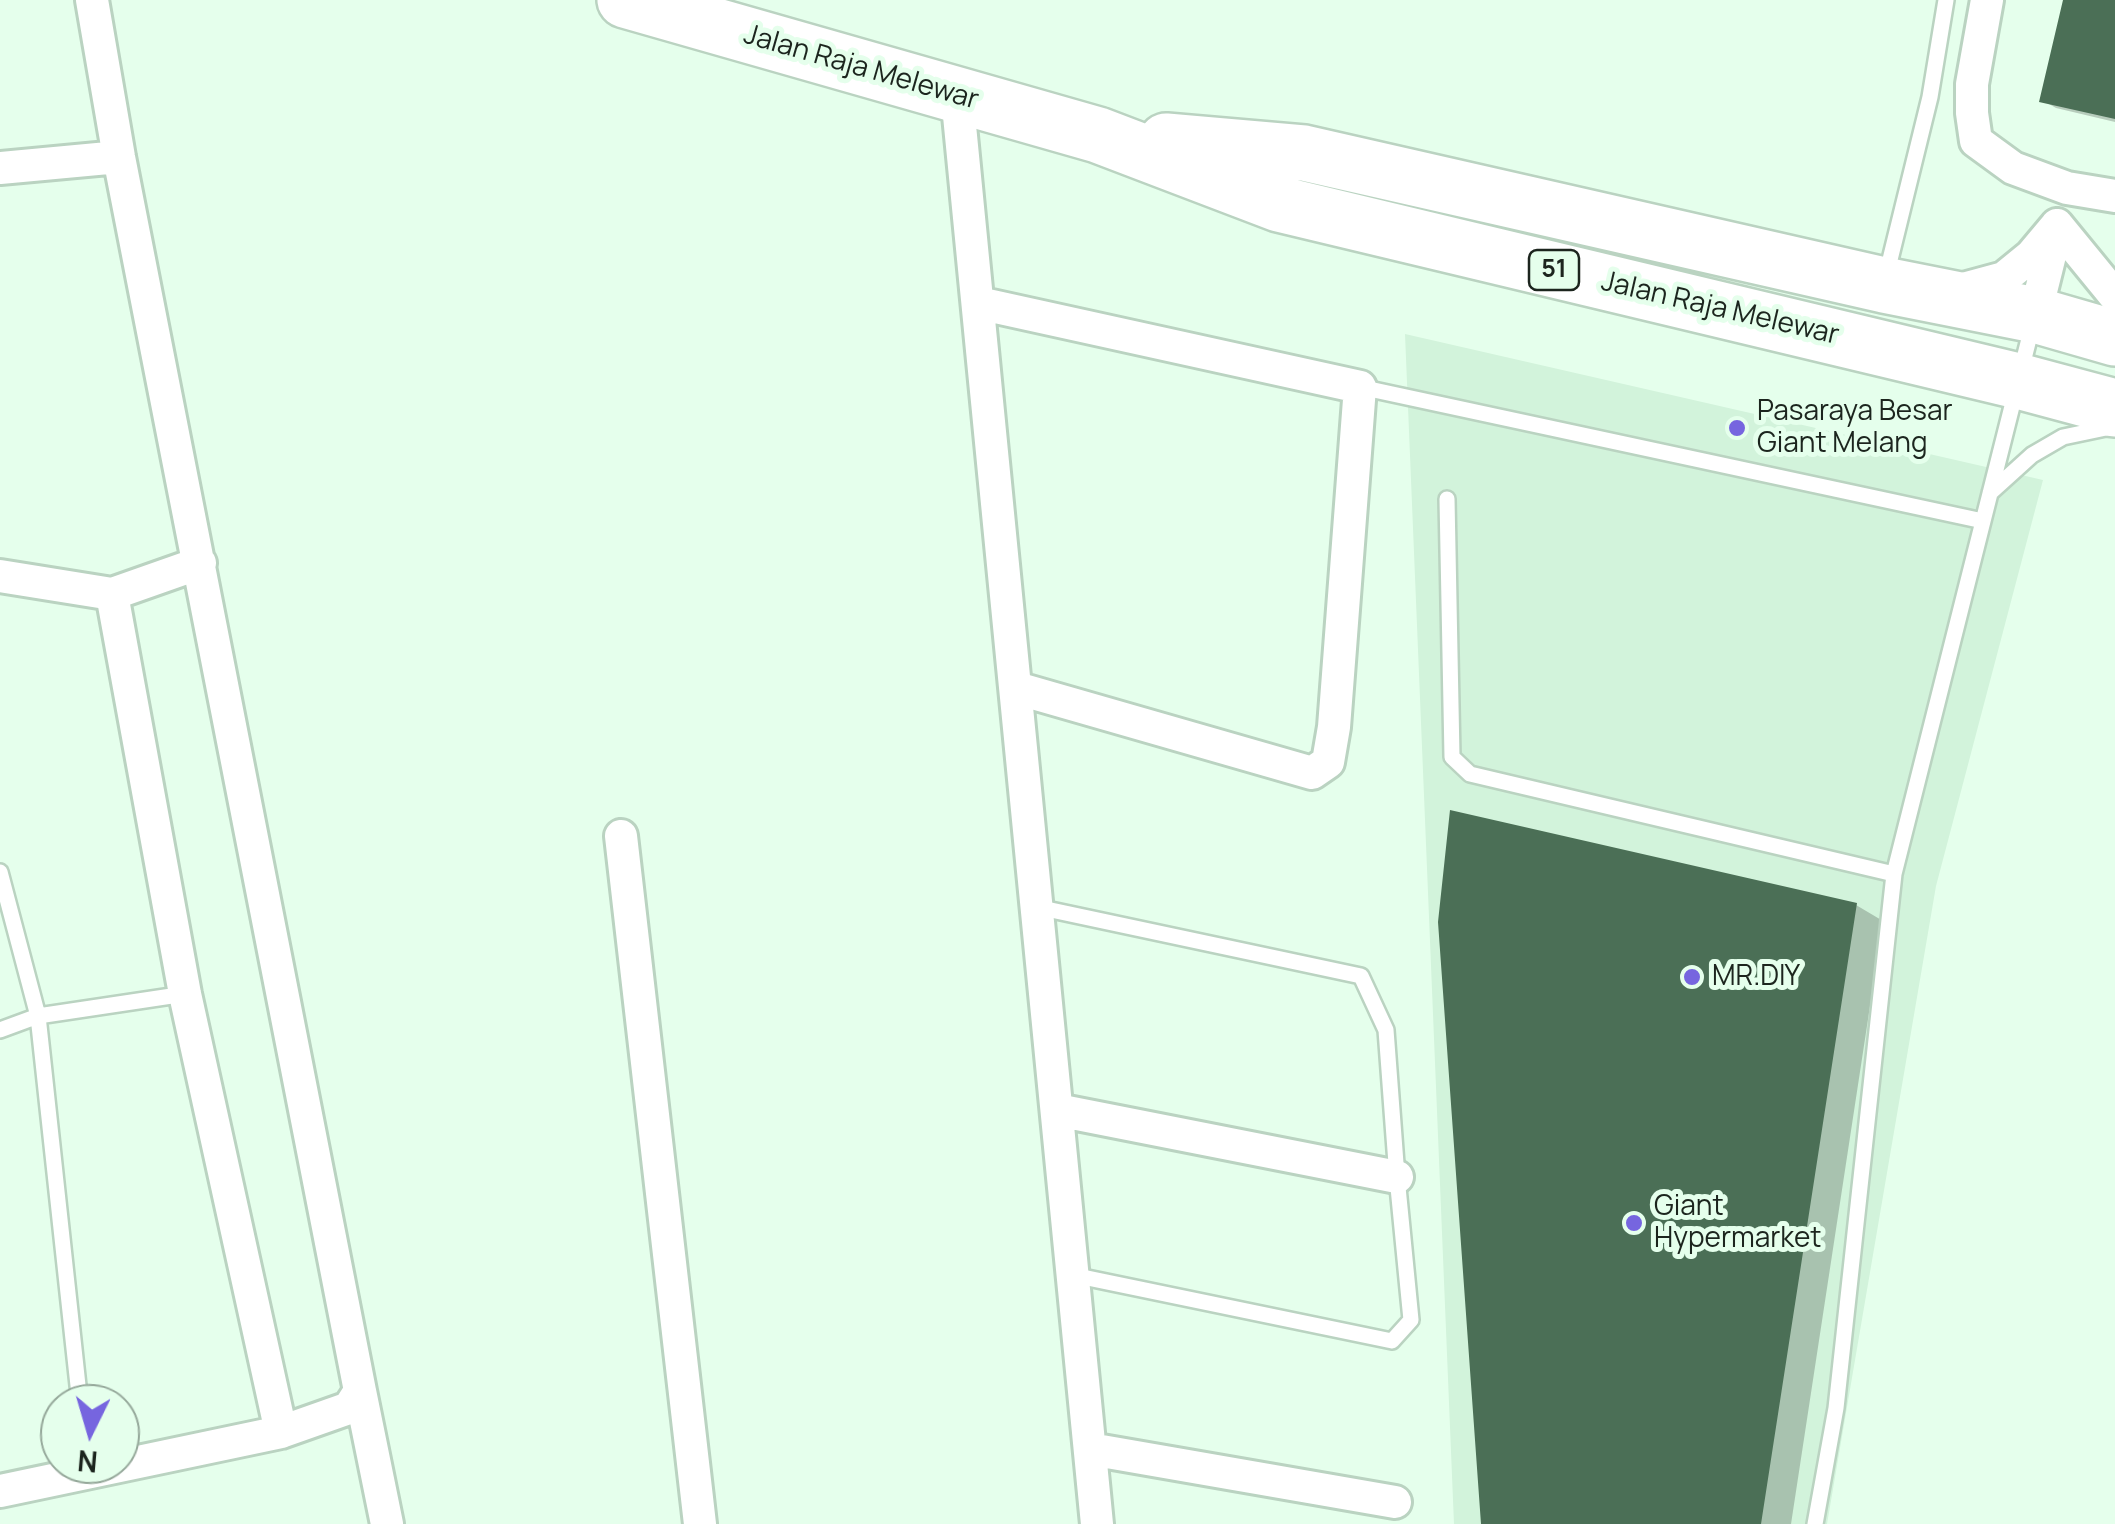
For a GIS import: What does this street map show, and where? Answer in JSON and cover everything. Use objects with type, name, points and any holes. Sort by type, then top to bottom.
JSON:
[{"type":"highway","name":"Jalan Raja Melewar","points":[[625,0],[1098,134],[1279,204],[2115,407]]},
{"type":"highway","name":"Jalan Raja Melewar","points":[[1098,134],[1304,153],[1884,285],[2035,315],[2115,338]]},
{"type":"street","points":[[92,0],[119,157],[386,1524]]},
{"type":"street","points":[[1988,0],[1972,84],[1976,142],[2013,168],[2067,188],[2115,196]]},
{"type":"street","points":[[957,95],[1097,1524]]},
{"type":"street","points":[[0,168],[119,157]]},
{"type":"street","points":[[2035,315],[2067,188]]},
{"type":"street","points":[[2058,225],[2115,296]]},
{"type":"street","points":[[1937,296],[2004,278],[2031,256],[2058,225]]},
{"type":"street","points":[[978,303],[1360,387],[1334,727],[1328,762],[1312,772],[1016,688]]},
{"type":"street","points":[[0,576],[112,594],[200,563]]},
{"type":"street","points":[[112,594],[185,994],[280,1432]]},
{"type":"street","points":[[621,836],[700,1524]]},
{"type":"street","points":[[1057,1110],[1397,1178]]},
{"type":"street","points":[[140,1458],[280,1432],[349,1408],[360,1391]]},
{"type":"street","points":[[1090,1450],[1396,1502]]},
{"type":"street","points":[[0,1491],[40,1480]]},
{"type":"lane","points":[[1884,285],[1930,96],[1946,0]]},
{"type":"lane","points":[[1814,1524],[1836,1408],[1894,874],[2035,315]]},
{"type":"lane","points":[[1360,387],[1983,521]]},
{"type":"lane","points":[[1990,494],[2032,455],[2062,437],[2115,429]]},
{"type":"lane","points":[[1447,499],[1452,757],[1470,774],[1894,874]]},
{"type":"lane","points":[[0,872],[38,1016],[78,1384]]},
{"type":"lane","points":[[1037,907],[1362,976],[1386,1030],[1412,1320],[1392,1341],[1073,1275]]},
{"type":"lane","points":[[0,1030],[38,1016],[185,994]]},
{"type":"shaded area","points":[[1405,334],[2043,480],[1936,886],[1827,1524],[1454,1524]]},
{"type":"building","points":[[2063,0],[2115,0],[2115,119],[2039,102]]},
{"type":"building","name":"Giant Hypermarket","points":[[1450,810],[1857,903],[1761,1524],[1481,1524],[1438,922]]},
{"type":"place","name":"Pasaraya Besar Giant Melang","points":[[1737,428]]},
{"type":"place","name":"MR.DIY","points":[[1692,977]]},
{"type":"place","name":"Giant Hypermarket","points":[[1634,1223]]}]
